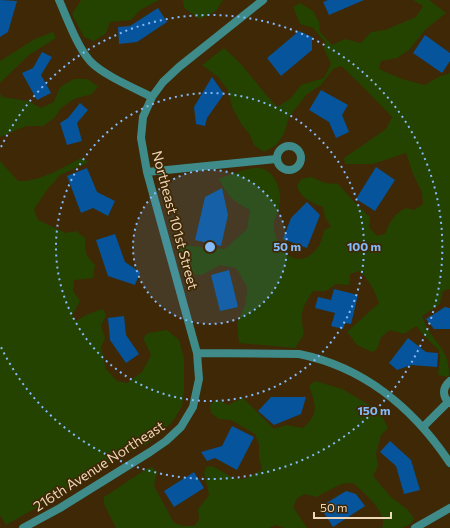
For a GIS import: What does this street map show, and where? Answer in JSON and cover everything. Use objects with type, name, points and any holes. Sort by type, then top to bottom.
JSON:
[{"type":"street","points":[[59,0],[84,53],[91,63],[109,75],[152,98]]},
{"type":"street","name":"Northeast 101st Street","points":[[197,353],[176,273],[146,172],[141,138],[143,117],[152,98],[163,82],[179,67],[263,0]]},
{"type":"street","points":[[146,172],[276,159]]},
{"type":"street","points":[[197,353],[299,354],[316,357],[339,365],[367,380],[391,397],[423,427],[450,463]]},
{"type":"street","name":"216th Avenue Northeast","points":[[23,528],[60,508],[150,452],[166,441],[181,427],[193,407],[199,379],[197,353]]},
{"type":"street","points":[[423,427],[449,403],[446,399],[444,390],[445,386],[450,381]]},
{"type":"street","points":[[415,528],[450,508]]},
{"type":"green space","points":[[81,0],[159,0],[140,10],[131,20],[110,22],[106,33],[94,41],[84,37],[72,14]]},
{"type":"green space","points":[[183,0],[223,0],[216,11],[200,19],[184,8]]},
{"type":"green space","points":[[413,0],[429,0],[446,13],[426,29],[409,50],[397,58],[381,61],[379,69],[402,79],[425,85],[438,77],[450,73],[450,289],[443,291],[440,304],[422,316],[427,328],[448,361],[449,377],[438,375],[440,359],[439,350],[416,326],[404,334],[390,330],[381,337],[377,349],[372,352],[357,345],[347,332],[379,303],[371,285],[359,271],[350,274],[349,285],[336,284],[326,291],[313,291],[302,312],[304,334],[295,348],[239,343],[237,323],[246,303],[247,287],[236,268],[220,265],[202,275],[184,274],[178,245],[225,249],[247,229],[250,210],[231,198],[219,179],[253,168],[268,171],[278,185],[280,191],[279,208],[274,223],[277,240],[280,247],[290,256],[301,259],[313,253],[320,243],[324,230],[331,227],[325,217],[323,207],[307,200],[301,194],[297,186],[301,179],[311,177],[325,183],[338,184],[370,217],[369,227],[377,236],[385,234],[393,218],[402,210],[406,208],[414,210],[423,204],[422,192],[413,174],[406,153],[373,164],[345,164],[344,158],[386,129],[392,117],[341,66],[333,69],[321,85],[307,94],[289,117],[284,134],[276,145],[264,152],[254,145],[250,135],[240,122],[232,107],[228,90],[218,77],[202,65],[224,48],[240,63],[277,107],[290,99],[301,85],[324,78],[331,64],[324,49],[325,42],[313,28],[300,24],[293,7],[300,3],[313,11],[319,22],[320,32],[332,45],[345,39],[361,43],[371,32],[385,30],[416,17],[423,6]]},
{"type":"green space","points":[[53,32],[56,38],[29,55],[0,83],[0,61],[35,39]]},
{"type":"green space","points":[[74,79],[87,79],[98,86],[92,94],[74,99],[61,108],[54,118],[43,126],[26,126],[0,137],[0,93],[2,97],[28,101],[41,108],[54,102],[60,87]]},
{"type":"green space","points":[[81,158],[89,162],[60,175],[47,190],[34,209],[38,220],[66,233],[76,231],[85,238],[86,253],[95,265],[93,278],[74,280],[73,291],[80,301],[72,316],[76,321],[86,315],[103,309],[106,315],[101,326],[105,338],[101,347],[106,369],[117,381],[127,383],[142,372],[151,355],[143,338],[148,333],[167,330],[179,340],[184,359],[184,390],[182,406],[173,421],[147,444],[130,451],[66,491],[6,525],[0,515],[0,161],[18,181],[26,181],[51,174]]},
{"type":"green space","points":[[315,381],[342,389],[373,407],[381,414],[388,428],[381,435],[376,454],[378,466],[373,476],[391,497],[407,509],[414,518],[412,523],[402,528],[382,528],[382,516],[379,510],[374,503],[353,483],[341,484],[316,497],[305,494],[297,498],[293,507],[307,528],[285,528],[276,525],[269,528],[116,528],[104,504],[104,497],[146,469],[152,467],[157,472],[154,486],[174,523],[183,526],[194,526],[199,520],[198,509],[209,495],[204,473],[206,467],[212,466],[237,479],[247,478],[262,469],[259,458],[259,444],[255,434],[231,420],[219,419],[211,413],[210,405],[214,401],[220,401],[228,405],[243,398],[274,429],[286,425],[303,428],[314,414],[315,409],[309,386]]},
{"type":"building","points":[[0,0],[17,1],[8,32],[0,37]]},
{"type":"building","points":[[328,0],[364,0],[329,15],[323,2]]},
{"type":"building","points":[[158,8],[167,22],[137,42],[119,44],[118,27],[130,26]]},
{"type":"building","points":[[299,31],[312,37],[312,50],[281,76],[267,58]]},
{"type":"building","points":[[425,35],[450,53],[450,61],[442,73],[413,53]]},
{"type":"building","points":[[42,52],[52,57],[41,75],[51,93],[37,100],[22,73],[33,68]]},
{"type":"building","points":[[212,77],[224,94],[207,118],[205,126],[196,124],[194,107]]},
{"type":"building","points":[[321,90],[348,105],[342,115],[349,132],[336,138],[329,122],[309,110]]},
{"type":"building","points":[[80,103],[88,110],[77,123],[82,141],[67,145],[60,123],[68,118]]},
{"type":"building","points":[[376,167],[395,180],[375,211],[356,199]]},
{"type":"building","points":[[87,168],[97,192],[115,201],[108,216],[93,208],[81,213],[67,176]]},
{"type":"building","points":[[222,188],[228,215],[221,246],[195,240],[205,197]]},
{"type":"building","points":[[307,202],[320,215],[307,248],[283,239],[291,218]]},
{"type":"building","points":[[115,234],[125,262],[140,272],[135,285],[108,276],[96,240]]},
{"type":"building","points":[[229,270],[238,307],[220,311],[211,275]]},
{"type":"building","points":[[334,289],[358,295],[351,324],[345,323],[343,329],[331,326],[335,313],[315,308],[318,297],[331,300]]},
{"type":"building","points":[[445,307],[450,308],[450,329],[434,329],[426,319]]},
{"type":"building","points":[[124,316],[126,335],[139,354],[126,363],[110,340],[108,318]]},
{"type":"building","points":[[408,338],[426,352],[438,353],[437,367],[411,365],[397,370],[389,363]]},
{"type":"building","points":[[271,397],[306,397],[301,414],[274,425],[258,411]]},
{"type":"building","points":[[232,426],[254,437],[237,470],[215,458],[207,461],[201,452],[222,446]]},
{"type":"building","points":[[390,441],[411,460],[420,490],[404,494],[396,466],[380,452]]},
{"type":"building","points":[[194,472],[204,488],[174,507],[164,491]]},
{"type":"building","points":[[346,491],[356,494],[365,506],[333,527],[320,507]]}]
